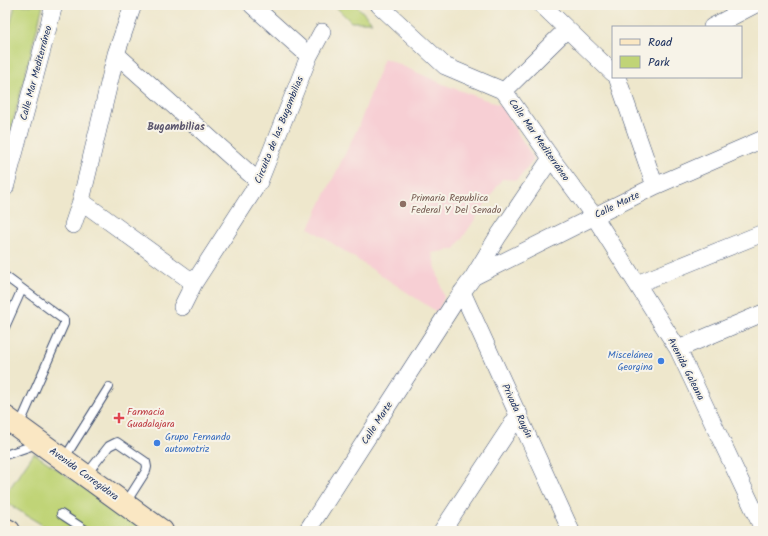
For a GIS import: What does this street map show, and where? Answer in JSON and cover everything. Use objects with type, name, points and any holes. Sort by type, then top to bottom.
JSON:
[{"type":"main road","name":"Avenida Corregidora","points":[[12,422],[162,531]]},
{"type":"main road","points":[[5,529],[9,531]]},
{"type":"street","name":"Calle Mar Mediterráneo","points":[[5,188],[54,5]]},
{"type":"street","points":[[73,225],[81,201],[116,54],[133,5]]},
{"type":"street","points":[[252,5],[309,56]]},
{"type":"street","name":"Calle Mar Mediterráneo","points":[[379,5],[445,66],[504,92],[594,216]]},
{"type":"street","points":[[714,26],[754,5]]},
{"type":"street","points":[[544,6],[612,72]]},
{"type":"street","points":[[504,92],[567,29]]},
{"type":"street","name":"Circuito de las Bugambilias","points":[[182,308],[194,283],[259,182],[309,56],[322,32]]},
{"type":"street","points":[[116,54],[259,182]]},
{"type":"street","points":[[618,78],[655,186]]},
{"type":"street","name":"Calle Marte","points":[[474,276],[655,186],[763,139]]},
{"type":"street","name":"Calle Marte","points":[[307,531],[462,292],[474,276],[497,238],[551,158]]},
{"type":"street","points":[[81,201],[194,283]]},
{"type":"street","name":"Avenida Galeana","points":[[594,216],[678,349],[763,529]]},
{"type":"street","points":[[637,284],[763,233]]},
{"type":"street","name":"Privada Rayón","points":[[462,292],[519,414],[566,528]]},
{"type":"street","points":[[678,349],[763,313]]},
{"type":"street","points":[[442,531],[519,414]]},
{"type":"lane","points":[[5,276],[64,320],[64,324],[12,422]]},
{"type":"lane","points":[[5,327],[22,289]]},
{"type":"lane","points":[[63,460],[109,387]]},
{"type":"lane","points":[[86,476],[109,446],[117,442],[146,462],[146,471],[125,504]]},
{"type":"lane","points":[[5,455],[40,443]]},
{"type":"lane","points":[[61,514],[87,531]]},
{"type":"shaded area","name":"Primaria Republica Federal Y Del Senado","points":[[384,58],[448,86],[500,105],[534,159],[517,180],[502,179],[455,249],[432,253],[444,298],[437,312],[309,228],[359,125]]},
{"type":"green space","points":[[15,5],[43,5],[5,154],[5,46]]},
{"type":"green space","points":[[334,5],[356,5],[372,22],[351,22]]},
{"type":"green space","points":[[34,453],[145,531],[52,531],[5,502],[5,495]]},
{"type":"place","name":"Primaria Republica Federal Y Del Senado","points":[[403,204]]},
{"type":"place","name":"Miscelánea Georgina","points":[[661,361]]},
{"type":"place","name":"Farmacia Guadalajara","points":[[119,418]]},
{"type":"place","name":"Grupo Fernando automotriz","points":[[157,443]]},
{"type":"district","name":"Bugambilias","points":[[176,127]]}]
